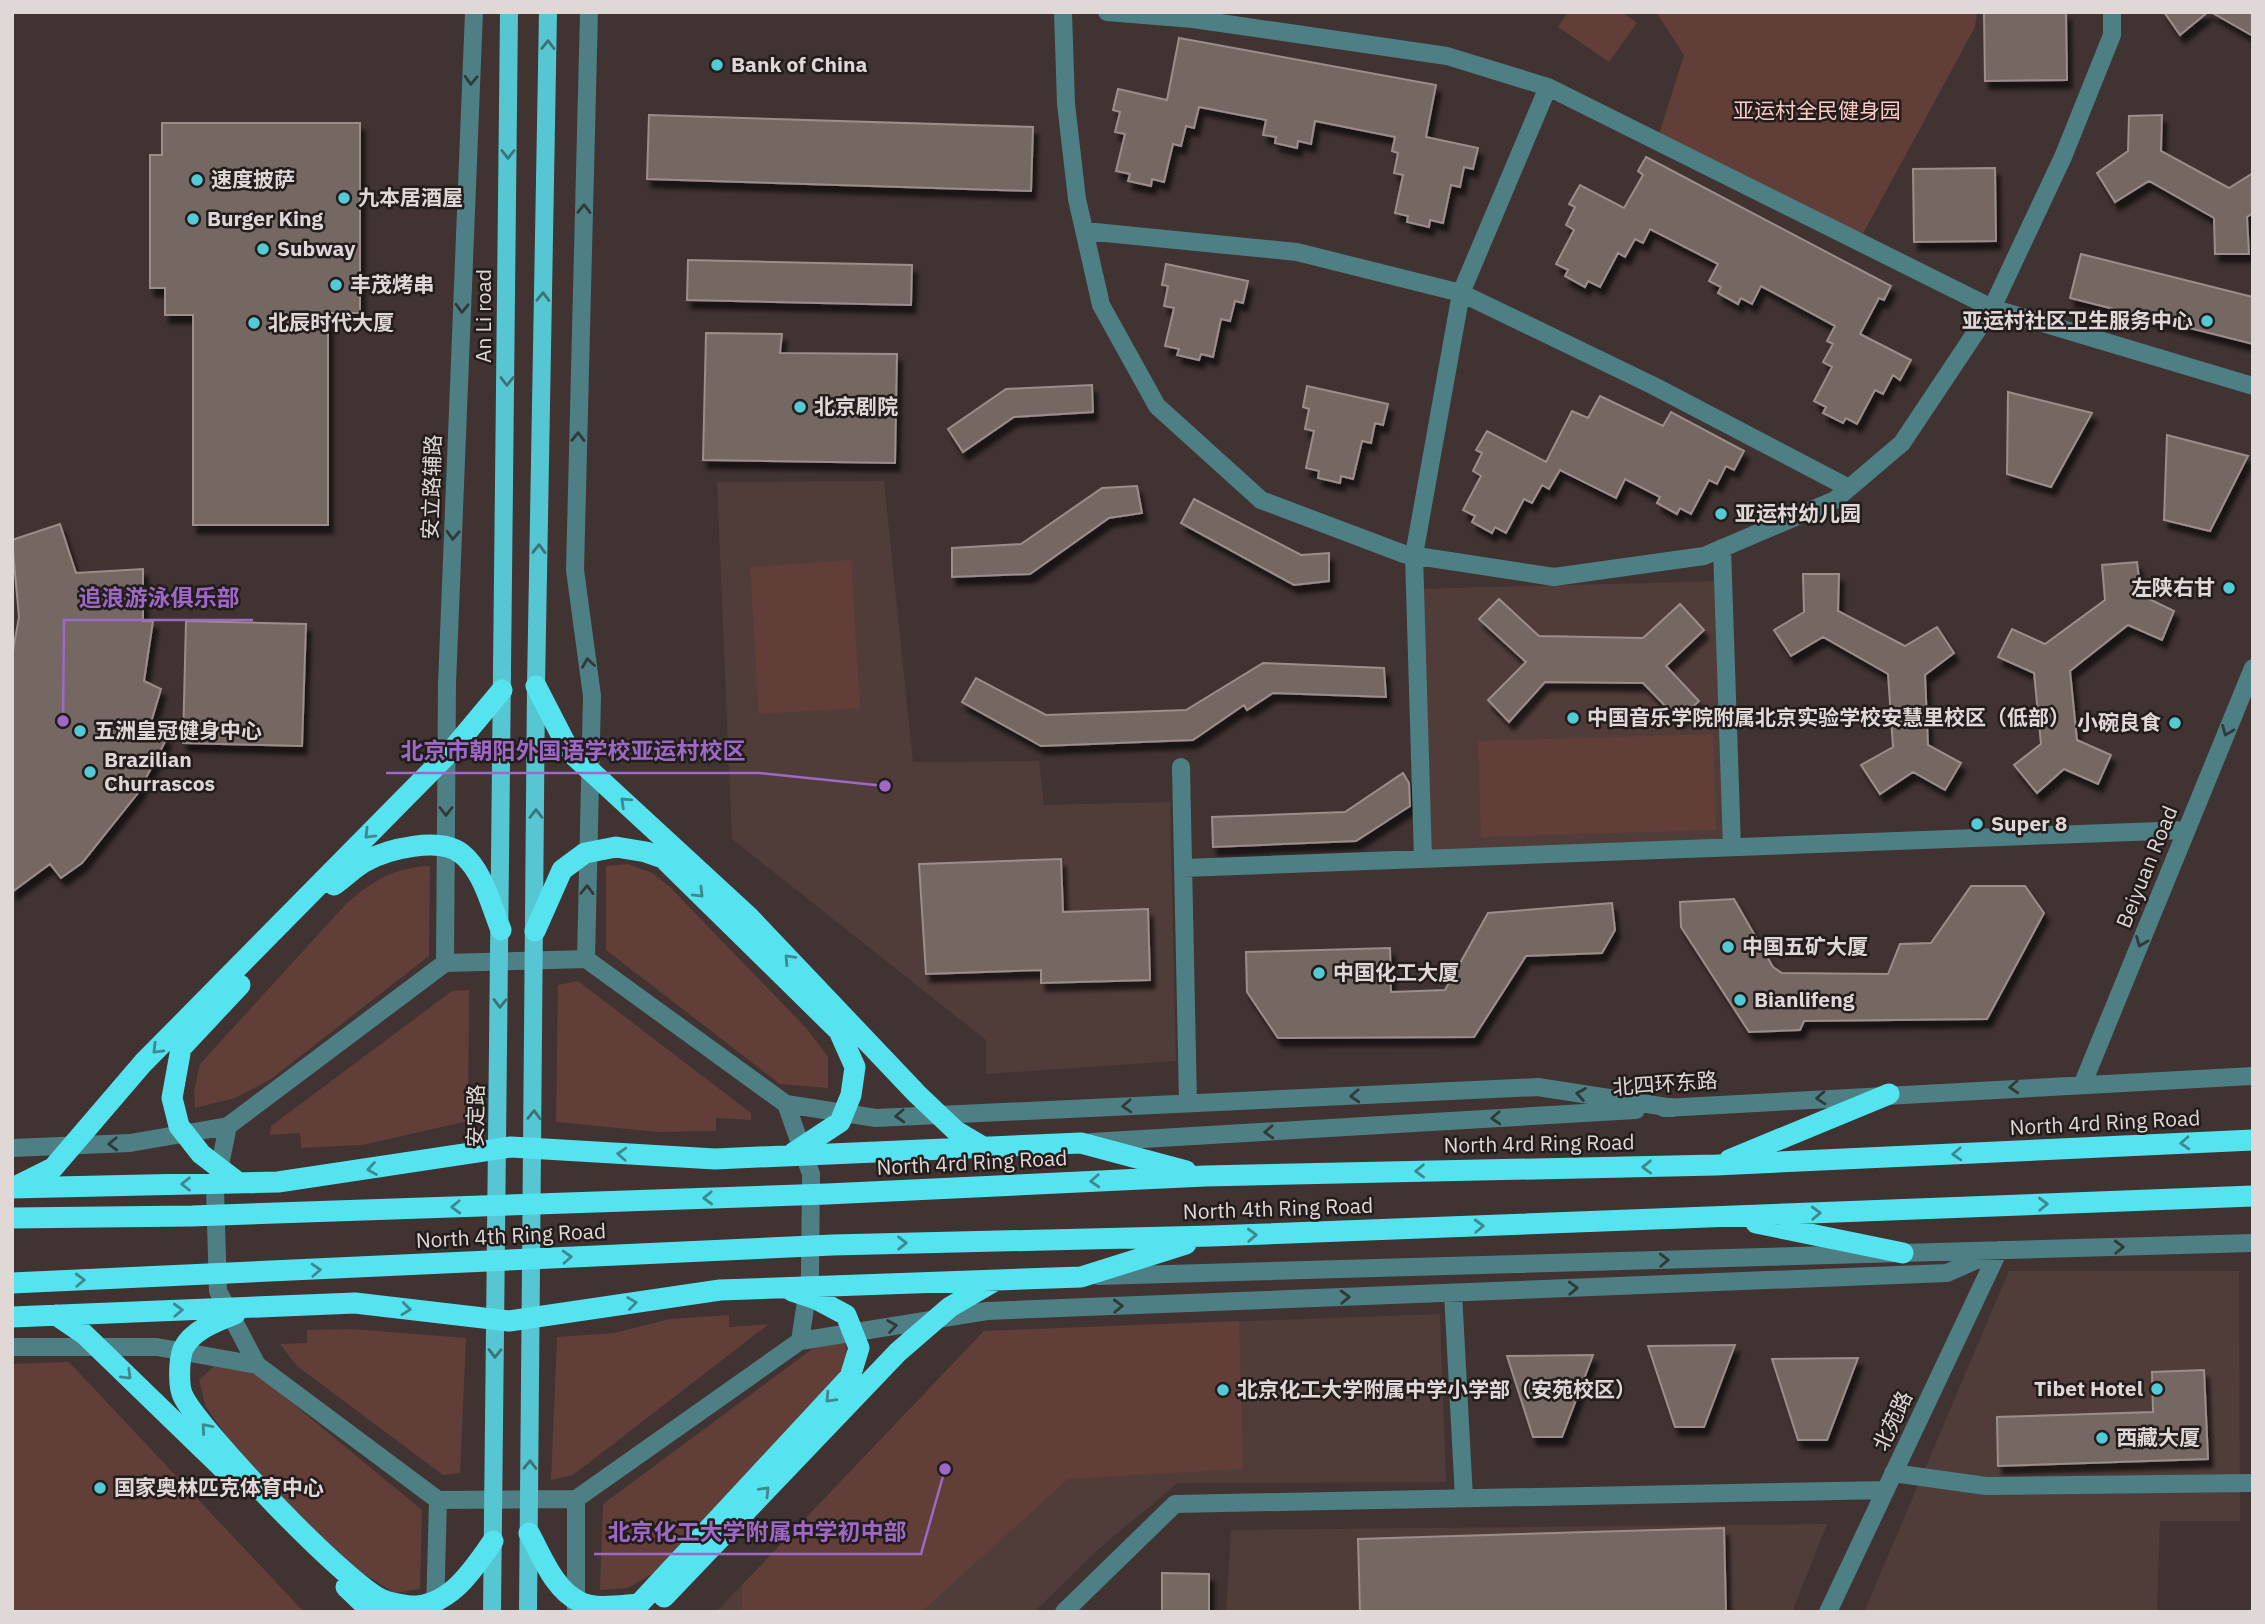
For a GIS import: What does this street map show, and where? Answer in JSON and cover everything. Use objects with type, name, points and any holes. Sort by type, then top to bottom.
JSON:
[{"type":"highway","points":[[536,686],[570,752],[750,917],[917,1094],[956,1131],[985,1148]]},
{"type":"highway","points":[[12,1188],[53,1168],[143,1063],[451,751],[502,690]]},
{"type":"highway","points":[[239,1183],[201,1154],[179,1126],[172,1098],[181,1048],[331,888],[364,862],[398,849],[430,845],[461,852],[478,874],[501,930]]},
{"type":"highway","points":[[536,931],[562,870],[584,853],[616,846],[663,858],[839,1031],[855,1067],[851,1095],[840,1122],[792,1154]]},
{"type":"highway","points":[[1716,1165],[1889,1094]]},
{"type":"highway","name":"North 4rd Ring Road","points":[[776,1196],[1205,1176],[1716,1165],[2253,1140]]},
{"type":"highway","points":[[12,1188],[278,1182],[510,1147],[715,1159],[1081,1143],[1205,1176]]},
{"type":"highway","name":"North 4th Ring Road","points":[[12,1218],[192,1216],[776,1196]]},
{"type":"highway","points":[[1723,1216],[2253,1196]]},
{"type":"highway","points":[[1723,1216],[1903,1252]]},
{"type":"highway","name":"North 4th Ring Road","points":[[12,1283],[778,1247],[1211,1236],[1723,1216]]},
{"type":"highway","points":[[12,1317],[355,1303],[509,1321],[720,1290],[1081,1277],[1211,1236]]},
{"type":"highway","points":[[651,1612],[898,1352],[950,1307],[997,1279]]},
{"type":"highway","points":[[529,1533],[554,1578],[580,1603],[610,1606],[639,1604],[850,1377],[859,1348],[846,1315],[816,1298],[780,1287]]},
{"type":"highway","points":[[249,1307],[204,1326],[183,1349],[180,1383],[183,1395],[201,1423],[322,1553],[382,1600],[411,1606],[441,1599],[470,1575],[493,1541]]},
{"type":"highway","points":[[57,1315],[85,1334],[372,1612]]},
{"type":"main road","name":"An Li road","points":[[505,620],[509,12]]},
{"type":"main road","points":[[528,1612],[536,931],[536,686],[548,12]]},
{"type":"main road","name":"安定路","points":[[492,1612],[505,620]]},
{"type":"street","name":"安立路辅路","points":[[445,963],[447,684],[474,12]]},
{"type":"street","points":[[586,959],[592,696],[575,570],[589,12]]},
{"type":"street","points":[[1063,12],[1066,104],[1077,199],[1101,305],[1157,406],[1261,500],[1414,555],[1554,577],[1704,556],[1835,500],[1902,443],[1992,308],[2063,157],[2112,35],[2112,12]]},
{"type":"street","points":[[1107,12],[1193,19],[1447,56],[1548,87],[1992,308],[2253,386]]},
{"type":"street","points":[[1423,859],[1414,555],[1461,293],[1548,87]]},
{"type":"street","points":[[1085,231],[1297,252],[1461,293],[1654,386],[1849,488]]},
{"type":"street","points":[[1722,548],[1732,847]]},
{"type":"street","name":"Beiyuan Road","points":[[2082,1083],[2253,668]]},
{"type":"street","points":[[1181,767],[1188,1103]]},
{"type":"street","points":[[1184,868],[2186,830]]},
{"type":"street","points":[[12,1148],[130,1143],[228,1126],[445,963],[586,959],[786,1104],[876,1118],[1538,1087],[1673,1108]]},
{"type":"street","name":"北四环东路","points":[[1081,1143],[1889,1094],[2253,1076]]},
{"type":"street","points":[[786,1104],[811,1174],[810,1275],[800,1341]]},
{"type":"street","points":[[228,1126],[215,1189],[218,1291],[257,1365],[438,1500],[576,1499],[800,1341],[987,1311],[1947,1273],[1999,1250]]},
{"type":"street","points":[[1081,1277],[2253,1243]]},
{"type":"street","name":"北苑路","points":[[1828,1612],[1999,1250]]},
{"type":"street","points":[[1453,1293],[1464,1498]]},
{"type":"street","points":[[12,1347],[157,1347],[257,1365]]},
{"type":"street","points":[[1894,1472],[1986,1486],[2253,1483]]},
{"type":"street","points":[[1064,1612],[1175,1504],[1886,1490]]},
{"type":"street","points":[[576,1499],[576,1612]]},
{"type":"street","points":[[435,1612],[438,1500]]},
{"type":"shaded area","points":[[884,481],[913,762],[1039,761],[1044,805],[1170,802],[1176,1061],[986,1074],[986,1040],[732,839],[717,482]]},
{"type":"shaded area","name":"中国音乐学院附属北京实验学校安慧里校区（低部）","points":[[1723,581],[1732,847],[1423,859],[1415,589]]},
{"type":"shaded area","name":"西藏大厦","points":[[2009,1271],[2239,1271],[2240,1521],[2160,1521],[2157,1612],[1864,1612]]},
{"type":"shaded area","points":[[1440,1314],[1446,1482],[1178,1483],[1103,1545],[1034,1612],[716,1612],[984,1331]]},
{"type":"shaded area","points":[[1827,1524],[1792,1612],[1226,1612],[1231,1530]]},
{"type":"green space","points":[[1568,12],[1622,12],[1637,23],[1609,62],[1558,27]]},
{"type":"green space","name":"亚运村全民健身园","points":[[1656,12],[1977,12],[1975,27],[1859,241],[1657,141],[1684,55]]},
{"type":"green space","points":[[851,560],[860,708],[759,714],[750,567]]},
{"type":"green space","points":[[1713,734],[1716,830],[1481,837],[1478,741]]},
{"type":"green space","points":[[628,864],[652,873],[670,887],[807,1029],[828,1057],[828,1088],[780,1084],[606,950],[606,866]]},
{"type":"green space","points":[[430,866],[429,956],[271,1079],[235,1098],[195,1108],[194,1092],[200,1064],[346,904],[365,888],[395,872]]},
{"type":"green space","points":[[578,981],[751,1113],[751,1120],[716,1118],[716,1131],[658,1132],[556,1122],[558,985]]},
{"type":"green space","points":[[469,990],[468,1121],[362,1145],[301,1148],[300,1133],[270,1135],[271,1126],[452,991]]},
{"type":"green space","points":[[729,1315],[729,1327],[769,1324],[573,1475],[551,1480],[557,1337],[614,1333],[670,1319]]},
{"type":"green space","points":[[1239,1321],[1243,1469],[1068,1479],[921,1612],[742,1612],[742,1585],[984,1331]]},
{"type":"green space","points":[[352,1329],[466,1338],[460,1473],[443,1475],[297,1366],[280,1344],[307,1343],[307,1330]]},
{"type":"green space","points":[[844,1338],[849,1364],[664,1567],[628,1588],[600,1590],[603,1504],[823,1341]]},
{"type":"green space","name":"国家奥林匹克体育中心","points":[[69,1362],[304,1612],[12,1612],[12,1364]]},
{"type":"green space","points":[[214,1366],[242,1368],[263,1379],[422,1510],[420,1589],[395,1593],[341,1560],[237,1451],[206,1407],[199,1380]]},
{"type":"building","points":[[1984,12],[2066,12],[2067,80],[1985,81]]},
{"type":"building","points":[[2164,12],[2208,12],[2180,35]]},
{"type":"building","points":[[2211,12],[2253,12],[2253,36]]},
{"type":"building","points":[[1179,38],[1436,85],[1426,137],[1478,148],[1473,169],[1464,167],[1460,187],[1451,185],[1443,223],[1430,220],[1429,227],[1407,222],[1408,216],[1395,213],[1403,175],[1394,173],[1398,153],[1392,151],[1395,137],[1315,121],[1311,144],[1298,141],[1297,148],[1275,143],[1276,137],[1263,135],[1266,120],[1199,107],[1194,128],[1186,126],[1181,146],[1173,144],[1164,182],[1152,179],[1151,186],[1128,181],[1130,174],[1116,171],[1125,134],[1115,132],[1120,112],[1113,110],[1118,89],[1167,100]]},
{"type":"building","points":[[649,115],[1033,127],[1031,191],[647,179]]},
{"type":"building","points":[[2162,115],[2161,151],[2229,188],[2253,173],[2253,213],[2247,217],[2249,254],[2215,254],[2214,218],[2149,181],[2115,202],[2097,173],[2128,151],[2129,116]]},
{"type":"building","name":"北辰时代大厦","points":[[162,123],[360,123],[360,313],[328,313],[328,525],[193,525],[193,315],[165,315],[165,288],[150,288],[150,155],[162,155]]},
{"type":"building","points":[[1646,157],[1891,286],[1884,300],[1879,298],[1860,334],[1911,360],[1900,380],[1893,375],[1883,394],[1875,390],[1857,424],[1846,418],[1843,423],[1823,413],[1826,407],[1814,401],[1832,367],[1823,362],[1833,344],[1827,341],[1835,326],[1761,286],[1752,304],[1741,298],[1738,304],[1718,293],[1721,287],[1709,281],[1718,264],[1650,229],[1643,243],[1635,239],[1625,257],[1618,253],[1600,287],[1588,281],[1585,287],[1565,276],[1568,270],[1556,264],[1574,230],[1566,225],[1575,207],[1569,204],[1580,185],[1624,208],[1643,175],[1638,171]]},
{"type":"building","points":[[1995,168],[1996,241],[1914,242],[1913,169]]},
{"type":"building","name":"亚运村社区卫生服务中心","points":[[2081,254],[2253,297],[2253,344],[2070,298]]},
{"type":"building","points":[[688,260],[912,265],[911,305],[687,300]]},
{"type":"building","points":[[1166,264],[1248,281],[1243,303],[1235,301],[1230,321],[1221,319],[1213,357],[1201,354],[1199,360],[1177,355],[1179,349],[1165,346],[1174,308],[1164,306],[1168,286],[1162,285]]},
{"type":"building","name":"北京剧院","points":[[706,333],[782,334],[780,353],[897,354],[895,463],[703,460]]},
{"type":"building","points":[[1092,385],[1093,412],[1014,417],[963,452],[948,429],[1006,389]]},
{"type":"building","points":[[1307,386],[1388,404],[1383,425],[1375,423],[1371,443],[1362,441],[1353,479],[1341,476],[1340,483],[1318,478],[1319,471],[1306,468],[1314,431],[1305,429],[1309,409],[1303,407]]},
{"type":"building","points":[[2008,392],[2092,413],[2051,487],[2007,474]]},
{"type":"building","points":[[1600,396],[1663,426],[1671,412],[1744,451],[1734,470],[1726,466],[1717,484],[1709,480],[1691,514],[1680,508],[1677,514],[1657,503],[1660,497],[1625,479],[1616,498],[1560,470],[1549,489],[1542,485],[1532,503],[1524,499],[1506,533],[1495,527],[1492,533],[1472,522],[1475,516],[1463,510],[1481,476],[1473,471],[1482,453],[1476,450],[1487,431],[1546,462],[1572,411],[1588,418]]},
{"type":"building","points":[[2167,435],[2248,456],[2210,531],[2164,520]]},
{"type":"building","points":[[1137,486],[1142,513],[1109,518],[1030,574],[952,577],[952,548],[1021,544],[1102,488]]},
{"type":"building","points":[[1194,499],[1301,555],[1329,553],[1329,581],[1294,585],[1181,523]]},
{"type":"building","points":[[60,524],[76,573],[143,569],[143,621],[153,621],[144,681],[161,689],[149,729],[167,738],[138,793],[82,863],[61,878],[50,864],[12,892],[12,656],[19,617],[12,540]]},
{"type":"building","points":[[2137,562],[2141,595],[2174,611],[2162,640],[2128,625],[2070,671],[2077,740],[2111,755],[2098,784],[2064,769],[2037,793],[2014,765],[2041,744],[2034,673],[1998,657],[2012,629],[2045,644],[2105,600],[2102,565]]},
{"type":"building","points":[[1803,574],[1839,574],[1838,611],[1905,646],[1937,627],[1954,653],[1925,675],[1928,745],[1961,763],[1945,790],[1913,772],[1880,794],[1861,765],[1893,747],[1888,674],[1823,637],[1791,656],[1774,630],[1804,612]]},
{"type":"building","points":[[1499,599],[1539,636],[1643,638],[1680,604],[1704,630],[1666,666],[1699,701],[1679,720],[1643,683],[1545,682],[1509,722],[1488,700],[1526,662],[1479,619]]},
{"type":"building","points":[[186,621],[306,624],[302,746],[183,743]]},
{"type":"building","points":[[1263,663],[1384,668],[1386,697],[1273,693],[1247,710],[1244,705],[1193,740],[1041,746],[962,702],[976,678],[1046,715],[1186,710]]},
{"type":"building","points":[[1403,773],[1409,783],[1410,806],[1356,841],[1213,847],[1212,817],[1345,812]]},
{"type":"building","points":[[1061,859],[1063,912],[1148,909],[1150,980],[1041,983],[1041,970],[926,974],[919,864]]},
{"type":"building","points":[[1971,886],[2025,886],[2044,913],[1987,1019],[1804,1021],[1800,1030],[1749,1032],[1681,927],[1680,902],[1734,899],[1773,967],[1782,973],[1888,974],[1900,944],[1931,943]]},
{"type":"building","name":"中国化工大厦","points":[[1612,903],[1615,930],[1602,953],[1526,956],[1474,1037],[1278,1038],[1247,992],[1246,952],[1390,948],[1391,992],[1445,990],[1488,913]]},
{"type":"building","points":[[1735,1345],[1704,1427],[1675,1427],[1648,1346]]},
{"type":"building","points":[[1593,1355],[1562,1437],[1533,1437],[1507,1356]]},
{"type":"building","points":[[1858,1358],[1827,1440],[1798,1440],[1772,1359]]},
{"type":"building","name":"西藏大厦","points":[[2204,1370],[2208,1459],[1998,1466],[1997,1417],[2153,1412],[2152,1372]]},
{"type":"building","points":[[1724,1528],[1726,1612],[1360,1612],[1358,1539]]},
{"type":"building","points":[[1162,1573],[1209,1574],[1209,1612],[1162,1612]]},
{"type":"place","name":"Bank of China","points":[[717,65]]},
{"type":"place","name":"速度披萨","points":[[197,180]]},
{"type":"place","name":"九本居酒屋","points":[[344,198]]},
{"type":"place","name":"Burger King","points":[[193,219]]},
{"type":"place","name":"Subway","points":[[263,249]]},
{"type":"place","name":"丰茂烤串","points":[[336,285]]},
{"type":"place","name":"亚运村社区卫生服务中心","points":[[2207,321]]},
{"type":"place","name":"北辰时代大厦","points":[[254,323]]},
{"type":"place","name":"北京剧院","points":[[800,407]]},
{"type":"place","name":"亚运村幼儿园","points":[[1721,514]]},
{"type":"place","name":"左陕右甘","points":[[2229,588]]},
{"type":"place","name":"中国音乐学院附属北京实验学校安慧里校区（低部）","points":[[1573,718]]},
{"type":"place","name":"追浪游泳俱乐部","points":[[63,721]]},
{"type":"place","name":"小碗良食","points":[[2175,723]]},
{"type":"place","name":"五洲皇冠健身中心","points":[[80,731]]},
{"type":"place","name":"Brazilian Churrascos","points":[[90,772]]},
{"type":"place","name":"北京市朝阳外国语学校亚运村校区","points":[[885,786]]},
{"type":"place","name":"Super 8","points":[[1977,824]]},
{"type":"place","name":"中国五矿大厦","points":[[1728,947]]},
{"type":"place","name":"中国化工大厦","points":[[1319,973]]},
{"type":"place","name":"Bianlifeng","points":[[1740,1000]]},
{"type":"place","name":"Tibet Hotel","points":[[2157,1389]]},
{"type":"place","name":"北京化工大学附属中学小学部（安苑校区）","points":[[1223,1390]]},
{"type":"place","name":"西藏大厦","points":[[2102,1438]]},
{"type":"place","name":"北京化工大学附属中学初中部","points":[[945,1469]]},
{"type":"place","name":"国家奥林匹克体育中心","points":[[100,1488]]}]
